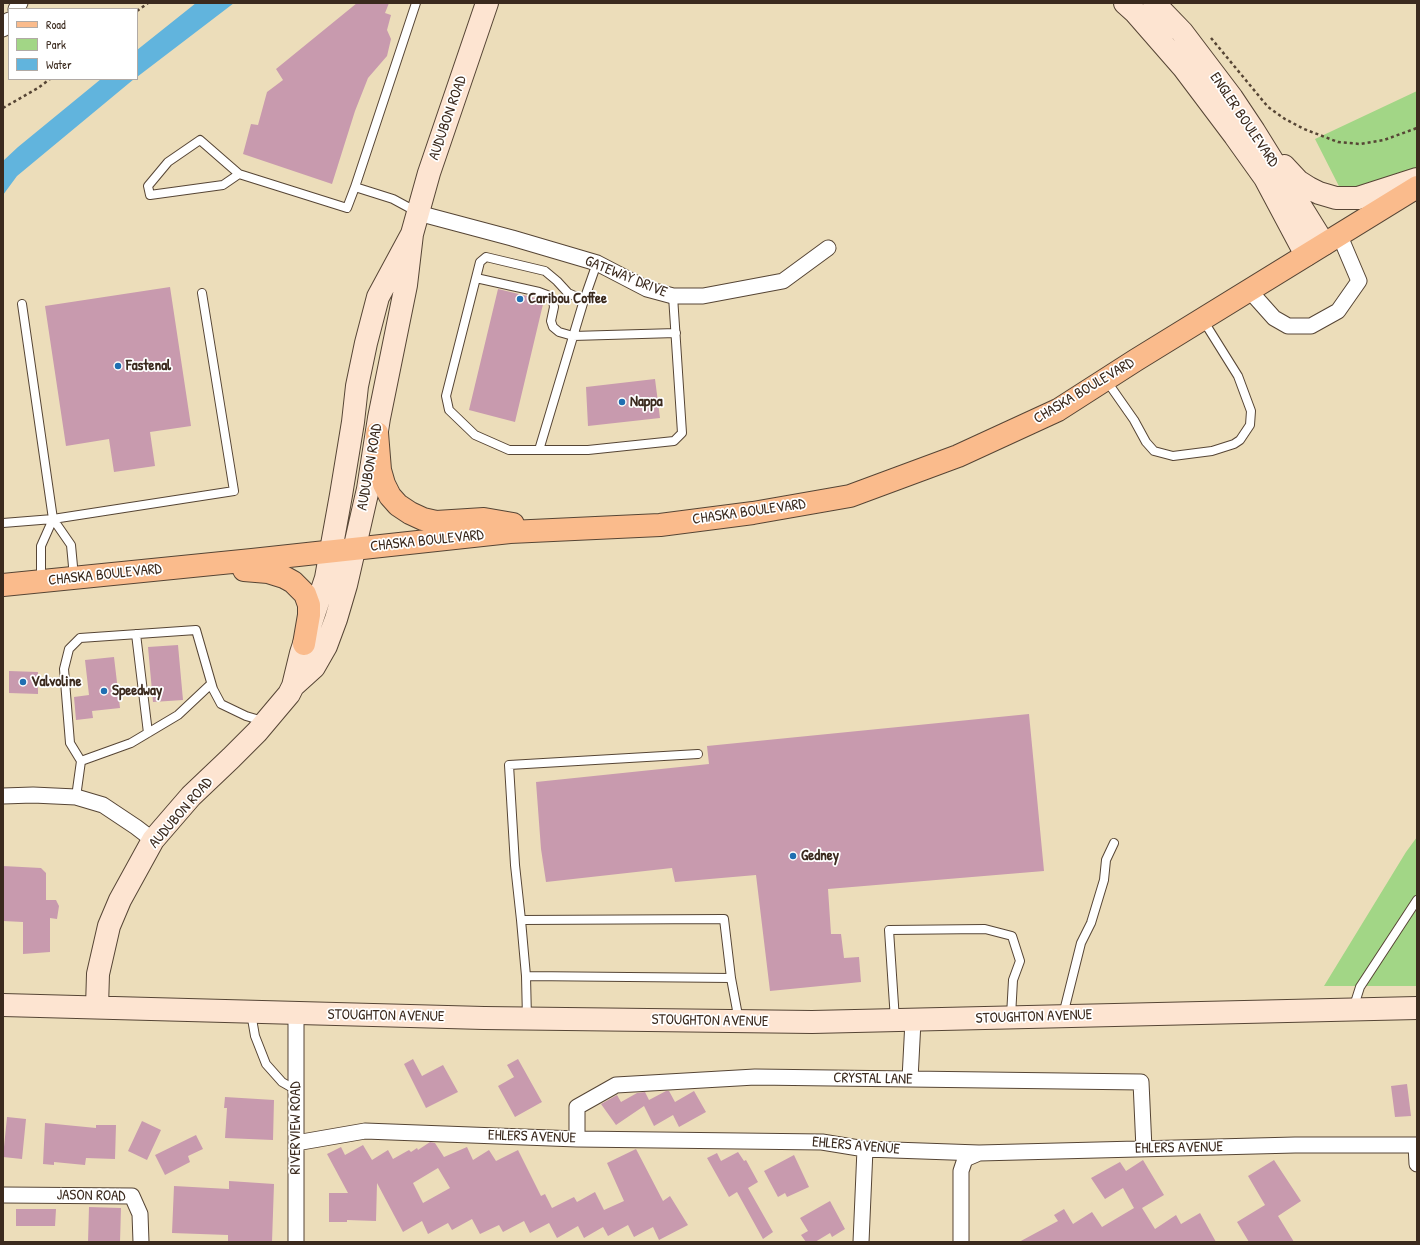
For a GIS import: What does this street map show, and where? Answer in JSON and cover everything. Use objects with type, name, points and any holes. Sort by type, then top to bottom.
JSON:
[{"type":"main road","name":"CHASKA BOULEVARD","points":[[3,585],[510,532],[660,525],[753,513],[850,496],[958,456],[1058,410],[1417,187]]},
{"type":"main road","points":[[377,433],[380,470],[384,484],[390,496],[398,505],[410,513],[423,519],[436,522],[484,519],[550,530]]},
{"type":"main road","points":[[173,568],[208,571],[244,570],[268,572],[284,576],[293,582],[305,594],[308,605],[308,615],[304,644]]},
{"type":"street","name":"AUDUBON ROAD","points":[[293,686],[314,667],[326,646],[346,585],[368,489],[399,314],[406,285],[412,234],[429,172],[487,3]]},
{"type":"street","points":[[1125,3],[1183,66],[1265,178],[1323,244],[1359,281],[1338,311],[1311,326],[1288,326],[1274,318],[1249,290]]},
{"type":"street","name":"ENGLER BOULEVARD","points":[[1154,3],[1190,42],[1254,131],[1323,244]]},
{"type":"street","points":[[1254,131],[1293,176],[1309,188],[1319,193],[1336,198],[1358,198],[1417,179]]},
{"type":"street","name":"GATEWAY DRIVE","points":[[418,213],[512,238],[597,263],[647,289],[673,296],[703,296],[783,281],[828,248]]},
{"type":"street","name":"AUDUBON ROAD","points":[[97,1007],[98,974],[109,926],[120,900],[153,840],[191,796],[232,758],[265,722],[289,694],[293,686],[304,644],[326,578],[353,422],[357,386],[378,297],[412,234]]},
{"type":"street","points":[[3,796],[32,795],[76,797],[102,805],[136,826],[153,840]]},
{"type":"street","name":"STOUGHTON AVENUE","points":[[3,1005],[527,1019],[812,1022],[1417,1008]]},
{"type":"street","name":"RIVERVIEW ROAD","points":[[296,1014],[296,1242]]},
{"type":"street","points":[[904,1021],[910,1079]]},
{"type":"street","name":"CRYSTAL LANE","points":[[577,1139],[577,1108],[616,1085],[755,1077],[1141,1082],[1144,1149]]},
{"type":"street","name":"EHLERS AVENUE","points":[[296,1143],[365,1131],[577,1139],[822,1142],[865,1149],[979,1153],[1295,1145],[1416,1144]]},
{"type":"street","points":[[1416,1144],[1417,1164]]},
{"type":"street","points":[[861,1242],[865,1149]]},
{"type":"street","points":[[961,1242],[961,1171],[965,1159],[979,1153]]},
{"type":"street","name":"JASON ROAD","points":[[3,1195],[132,1196],[140,1214],[141,1242]]},
{"type":"lane","points":[[239,174],[223,185],[150,195],[148,186],[168,162],[200,140],[239,174],[347,208],[416,3]]},
{"type":"lane","points":[[355,187],[393,199],[418,213]]},
{"type":"lane","points":[[584,300],[568,293],[545,271],[486,257],[480,262],[446,396],[449,410],[476,435],[509,450],[588,450],[674,441],[682,433],[673,296]]},
{"type":"lane","points":[[539,450],[584,300],[597,263]]},
{"type":"lane","points":[[476,278],[548,295],[553,300],[554,307],[552,327],[559,332],[573,336],[676,333]]},
{"type":"lane","points":[[3,523],[53,519],[234,491],[202,293]]},
{"type":"lane","points":[[22,304],[53,519],[71,545],[74,578]]},
{"type":"lane","points":[[1106,380],[1134,420],[1146,442],[1154,451],[1173,456],[1212,451],[1234,444],[1240,440],[1250,424],[1251,411],[1238,376],[1203,319]]},
{"type":"lane","points":[[42,581],[41,546],[53,519]]},
{"type":"lane","points":[[76,797],[82,761],[70,743],[64,669],[69,649],[80,638],[196,630],[211,684],[221,704],[246,716],[265,722]]},
{"type":"lane","points":[[136,634],[148,733]]},
{"type":"lane","points":[[82,761],[131,743],[148,733],[178,715],[211,684]]},
{"type":"lane","points":[[527,1019],[526,976],[515,866],[508,766],[698,754]]},
{"type":"lane","points":[[1063,1016],[1081,943],[1091,923],[1104,880],[1106,860],[1114,843]]},
{"type":"lane","points":[[1352,1009],[1360,987],[1417,900]]},
{"type":"lane","points":[[521,920],[724,919],[731,978],[739,1021]]},
{"type":"lane","points":[[904,1021],[890,930],[985,929],[1012,936],[1020,961],[1013,980],[1011,1018]]},
{"type":"lane","points":[[526,976],[731,978]]},
{"type":"lane","points":[[251,1012],[255,1036],[266,1064],[282,1082],[296,1090]]},
{"type":"path","points":[[138,11],[148,3]]},
{"type":"path","points":[[1209,36],[1268,107],[1285,119],[1304,129],[1338,142],[1360,144],[1384,140],[1417,128]]},
{"type":"path","points":[[3,108],[38,88],[49,80]]},
{"type":"green space","points":[[1417,91],[1417,182],[1347,202],[1315,139]]},
{"type":"green space","points":[[1417,837],[1417,986],[1324,986],[1406,852]]},
{"type":"water","points":[[196,3],[234,3],[138,76],[138,49]]},
{"type":"water","points":[[100,80],[133,80],[17,176],[3,195],[3,161]]},
{"type":"building","points":[[357,3],[389,3],[385,13],[391,15],[387,30],[391,39],[387,56],[368,78],[355,111],[332,184],[243,154],[251,124],[258,125],[267,92],[283,80],[276,69]]},
{"type":"building","name":"Fastenal","points":[[170,287],[191,426],[150,432],[155,466],[114,472],[109,439],[66,446],[45,306]]},
{"type":"building","points":[[498,289],[544,300],[515,422],[469,410]]},
{"type":"building","name":"Nappa","points":[[655,379],[660,418],[588,426],[586,387]]},
{"type":"building","points":[[178,645],[183,700],[153,702],[148,647]]},
{"type":"building","points":[[114,657],[120,708],[92,711],[93,718],[76,720],[74,697],[89,695],[85,660]]},
{"type":"building","name":"Valvoline","points":[[9,671],[38,672],[38,694],[9,693]]},
{"type":"building","name":"Gedney","points":[[1029,714],[1044,871],[828,889],[831,934],[841,934],[844,958],[859,957],[861,982],[770,991],[756,875],[675,882],[672,868],[546,882],[541,849],[536,782],[709,764],[707,746]]},
{"type":"building","points":[[3,866],[41,868],[46,873],[46,900],[56,900],[59,906],[57,919],[50,918],[50,952],[23,954],[23,922],[3,921]]},
{"type":"building","points":[[413,1059],[422,1076],[443,1065],[458,1092],[426,1108],[404,1064]]},
{"type":"building","points":[[518,1059],[542,1102],[515,1117],[498,1086],[514,1077],[507,1065]]},
{"type":"building","points":[[1407,1084],[1411,1116],[1395,1117],[1391,1086]]},
{"type":"building","points":[[666,1091],[669,1091],[675,1102],[694,1091],[706,1112],[679,1127],[673,1115],[654,1126],[644,1106],[616,1125],[601,1104],[617,1095],[621,1102],[637,1093],[645,1092],[649,1100]]},
{"type":"building","points":[[225,1097],[274,1100],[273,1140],[225,1138],[227,1108],[224,1108]]},
{"type":"building","points":[[7,1117],[26,1119],[22,1159],[3,1157]]},
{"type":"building","points":[[142,1121],[161,1130],[147,1160],[128,1151]]},
{"type":"building","points":[[45,1123],[96,1128],[96,1125],[116,1125],[115,1159],[86,1158],[85,1165],[54,1162],[54,1165],[43,1164]]},
{"type":"building","points":[[196,1135],[203,1149],[188,1156],[190,1162],[165,1175],[155,1155]]},
{"type":"building","points":[[430,1142],[435,1143],[444,1157],[467,1147],[473,1160],[489,1150],[496,1161],[518,1150],[541,1196],[545,1194],[552,1208],[574,1197],[577,1202],[595,1192],[604,1210],[624,1201],[607,1163],[636,1149],[663,1201],[670,1196],[688,1225],[659,1240],[653,1227],[634,1237],[628,1225],[608,1236],[603,1227],[584,1238],[578,1226],[557,1238],[549,1223],[530,1233],[524,1221],[503,1232],[499,1225],[480,1234],[472,1219],[452,1230],[448,1223],[428,1234],[422,1221],[403,1232],[377,1183],[376,1221],[347,1220],[347,1222],[329,1222],[329,1193],[348,1193],[327,1154],[341,1147],[345,1155],[363,1145],[372,1160],[388,1150],[393,1159],[409,1150],[411,1152],[417,1148],[418,1150]],"holes":[[[438,1168],[450,1188],[423,1203],[413,1183]]]},
{"type":"building","points":[[738,1152],[744,1161],[746,1160],[758,1182],[748,1188],[773,1232],[763,1239],[737,1192],[729,1197],[707,1158],[717,1153],[721,1161]]},
{"type":"building","points":[[794,1155],[809,1187],[787,1197],[785,1193],[778,1197],[764,1171]]},
{"type":"building","points":[[1143,1160],[1164,1195],[1142,1208],[1155,1229],[1176,1215],[1181,1224],[1200,1213],[1216,1242],[1019,1242],[1058,1221],[1054,1215],[1064,1209],[1073,1224],[1092,1212],[1102,1227],[1134,1208],[1123,1188],[1105,1199],[1091,1178],[1120,1162],[1126,1171]]},
{"type":"building","points":[[1274,1160],[1301,1201],[1278,1216],[1294,1242],[1249,1242],[1237,1222],[1265,1205],[1248,1176]]},
{"type":"building","points":[[229,1181],[274,1184],[272,1242],[228,1242],[228,1235],[172,1233],[174,1186],[229,1189]]},
{"type":"building","points":[[830,1201],[845,1229],[832,1237],[830,1233],[815,1242],[806,1242],[801,1235],[808,1231],[800,1218]]},
{"type":"building","points":[[89,1207],[121,1208],[120,1242],[88,1242]]},
{"type":"building","points":[[16,1209],[56,1209],[55,1226],[16,1226]]},
{"type":"place","name":"Caribou Coffee","points":[[520,299]]},
{"type":"place","name":"Fastenal","points":[[118,366]]},
{"type":"place","name":"Nappa","points":[[622,402]]},
{"type":"place","name":"Valvoline","points":[[23,682]]},
{"type":"place","name":"Speedway","points":[[104,691]]},
{"type":"place","name":"Gedney","points":[[793,856]]}]
